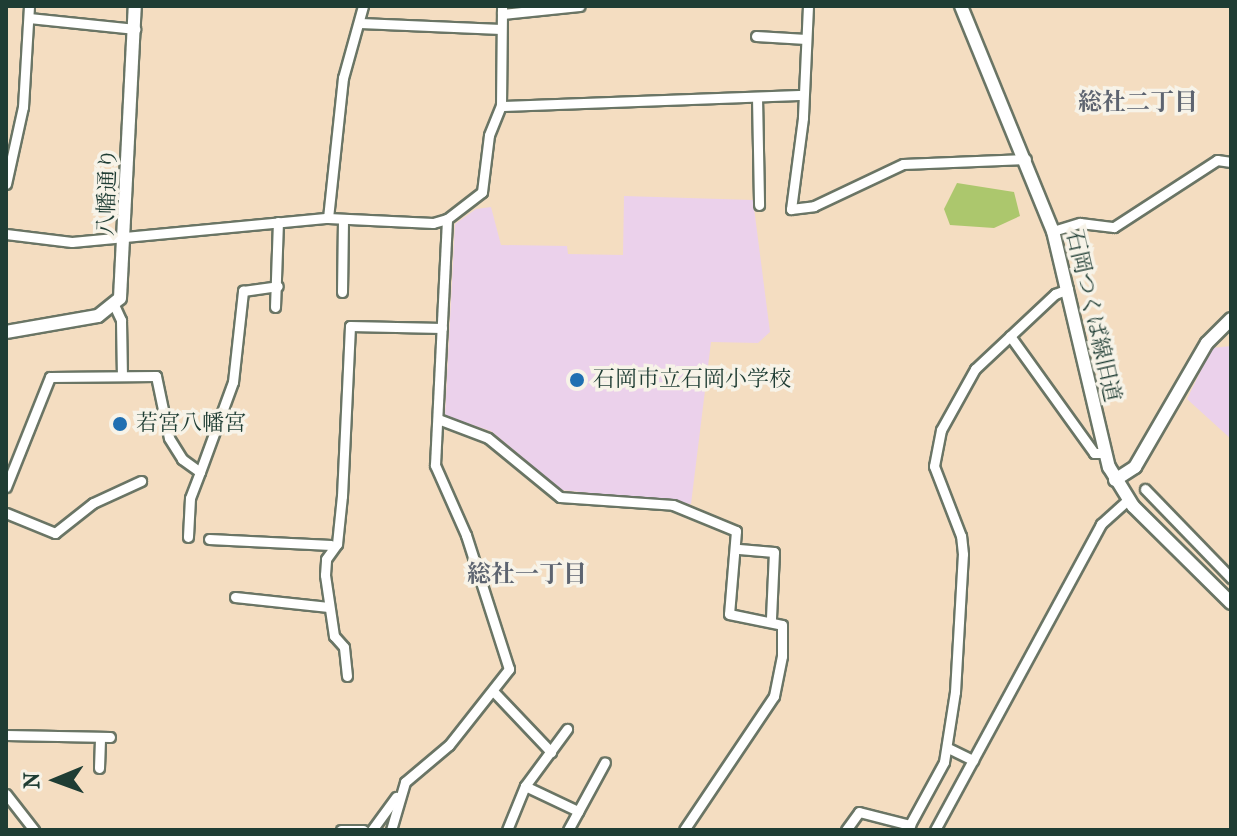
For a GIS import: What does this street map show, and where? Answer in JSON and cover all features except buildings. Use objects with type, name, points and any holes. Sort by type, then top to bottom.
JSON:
[{"type":"street","points":[[6,184],[23,107],[29,6]]},
{"type":"street","name":"八幡通り","points":[[122,375],[121,320],[114,305],[124,287],[135,6]]},
{"type":"street","points":[[328,218],[343,78],[363,6]]},
{"type":"street","points":[[6,234],[72,242],[127,234],[328,218],[433,223],[447,219],[482,192],[492,122],[501,106],[502,10],[580,6]]},
{"type":"street","points":[[808,6],[791,209],[814,206],[903,164],[1026,159]]},
{"type":"street","name":"石岡つくば線旧道","points":[[961,6],[1053,231],[1104,453],[1115,480],[1128,500],[1231,603]]},
{"type":"street","points":[[29,18],[135,29]]},
{"type":"street","points":[[360,23],[501,29]]},
{"type":"street","points":[[756,36],[806,39]]},
{"type":"street","points":[[501,106],[801,95]]},
{"type":"street","points":[[757,97],[759,205]]},
{"type":"street","points":[[1053,231],[1080,223],[1114,227],[1217,160],[1231,162]]},
{"type":"street","points":[[342,292],[343,219]]},
{"type":"street","points":[[372,830],[398,794],[494,692],[509,669],[507,654],[479,587],[466,535],[438,481],[447,219]]},
{"type":"street","points":[[275,307],[278,222]]},
{"type":"street","points":[[188,537],[190,498],[233,382],[243,291],[278,286]]},
{"type":"street","points":[[846,830],[859,812],[908,827],[948,748],[963,554],[961,536],[934,466],[941,430],[961,388],[1010,336],[1068,289]]},
{"type":"street","points":[[6,332],[86,319],[114,305]]},
{"type":"street","points":[[1115,480],[1135,467],[1207,343],[1231,319]]},
{"type":"street","points":[[209,539],[337,544],[350,326],[442,328]]},
{"type":"street","points":[[1010,336],[1094,453],[1104,453]]},
{"type":"street","points":[[6,487],[50,377],[156,376],[169,438],[182,459],[200,472]]},
{"type":"street","points":[[438,419],[488,438],[560,497],[673,505],[736,531],[739,549],[729,614],[771,619],[782,625],[785,639],[774,696],[684,830]]},
{"type":"street","points":[[6,513],[55,533],[93,503],[141,481]]},
{"type":"street","points":[[1145,489],[1231,578]]},
{"type":"street","points":[[935,830],[1101,524],[1128,500]]},
{"type":"street","points":[[331,545],[325,567],[328,607],[334,636],[344,647],[347,676]]},
{"type":"street","points":[[739,549],[774,552],[771,619]]},
{"type":"street","points":[[235,597],[328,607]]},
{"type":"street","points":[[494,692],[551,752]]},
{"type":"street","points":[[507,830],[525,786],[567,729]]},
{"type":"street","points":[[6,735],[105,737],[99,768]]},
{"type":"street","points":[[948,748],[973,760]]},
{"type":"street","points":[[568,830],[605,762]]},
{"type":"street","points":[[525,786],[578,811]]},
{"type":"street","points":[[6,794],[34,830]]},
{"type":"street","points":[[391,830],[398,794]]},
{"type":"street","points":[[341,830],[363,830]]},
{"type":"shaded area","name":"石岡市立石岡小学校","points":[[624,196],[753,200],[770,332],[758,343],[711,342],[691,504],[562,490],[491,431],[445,416],[455,224],[476,209],[491,207],[501,245],[567,246],[568,254],[623,255]]},
{"type":"shaded area","points":[[1231,346],[1231,439],[1187,399],[1212,348]]},
{"type":"green space","points":[[957,183],[1014,192],[1020,216],[994,228],[950,225],[944,209]]},
{"type":"place","name":"石岡市立石岡小学校","points":[[577,380]]},
{"type":"place","name":"若宮八幡宮","points":[[120,424]]},
{"type":"district","name":"総社二丁目","points":[[1138,103]]},
{"type":"district","name":"総社一丁目","points":[[527,575]]}]
